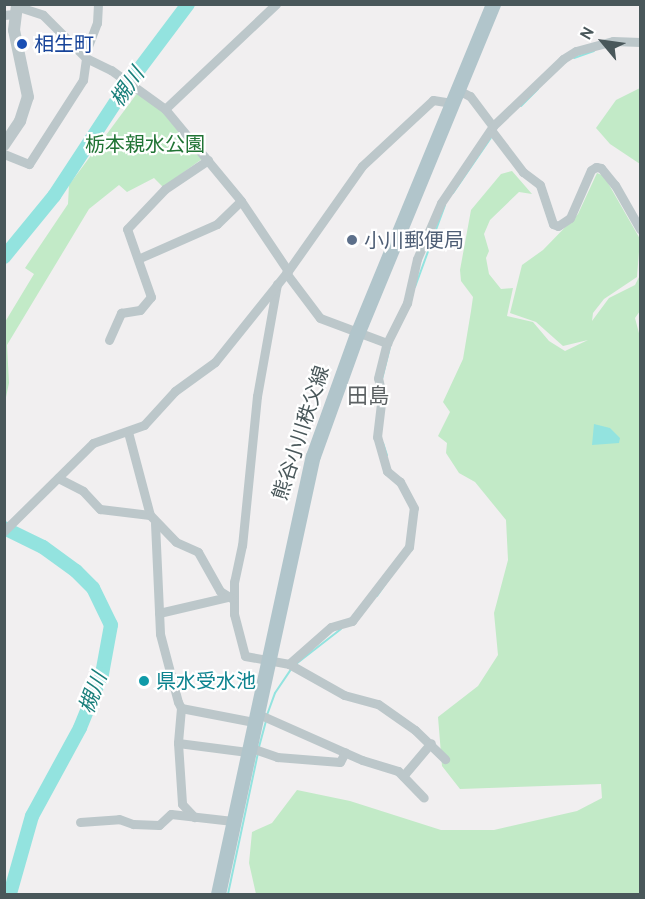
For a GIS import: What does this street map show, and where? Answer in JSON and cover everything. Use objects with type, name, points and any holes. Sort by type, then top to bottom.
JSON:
[{"type":"main road","name":"熊谷小川秩父線","points":[[218,894],[266,660],[307,477],[357,334],[493,4]]},
{"type":"street","points":[[4,154],[29,164],[83,80],[85,56],[98,23],[98,4]]},
{"type":"street","points":[[165,110],[276,4]]},
{"type":"street","points":[[4,145],[20,121],[28,97],[13,10],[43,15],[85,56],[111,70],[165,110],[242,201],[287,272],[320,318],[357,334],[387,343]]},
{"type":"street","points":[[289,664],[332,627],[352,621],[409,547],[414,508],[400,482],[387,471],[377,437],[382,395],[378,378],[387,343],[407,303],[417,259],[441,204],[493,128],[545,75],[576,51],[621,40],[640,42]]},
{"type":"street","points":[[134,447],[144,425],[175,391],[215,362],[287,272],[362,166],[433,100],[470,96],[523,172],[540,185],[553,224],[558,226],[570,218],[596,167],[602,168],[615,184],[640,229]]},
{"type":"street","points":[[109,340],[121,313],[140,310],[151,297],[140,258],[127,229],[132,219],[165,189],[208,160]]},
{"type":"street","points":[[140,258],[216,225],[242,201]]},
{"type":"street","points":[[277,284],[257,396],[230,598],[245,656],[289,664],[344,695],[378,704],[430,743],[445,759]]},
{"type":"street","points":[[4,531],[93,443],[144,425]]},
{"type":"street","points":[[128,432],[152,519],[159,613],[170,683],[181,708],[178,743],[182,804],[194,817]]},
{"type":"street","points":[[57,478],[83,491],[100,509],[152,519],[163,526],[180,546],[198,552],[220,591],[230,598]]},
{"type":"street","points":[[159,613],[230,598]]},
{"type":"street","points":[[181,708],[255,717],[403,776],[424,798]]},
{"type":"street","points":[[178,743],[340,762],[345,752]]},
{"type":"street","points":[[403,776],[430,743]]},
{"type":"street","points":[[80,822],[119,819],[133,824],[159,825],[171,814],[233,821]]},
{"type":"green space","points":[[640,88],[640,164],[610,144],[596,128],[616,100]]},
{"type":"green space","name":"栃本親水公園","points":[[138,92],[158,107],[202,159],[163,187],[154,178],[127,192],[119,185],[89,209],[7,345],[9,383],[5,402],[5,322],[34,274],[25,268],[68,204],[69,185]]},
{"type":"green space","points":[[512,171],[532,194],[519,192],[490,220],[484,234],[489,251],[486,258],[489,274],[501,289],[513,288],[507,316],[533,322],[549,341],[565,351],[588,340],[563,346],[536,322],[510,313],[522,265],[543,250],[578,214],[597,173],[604,176],[640,239],[637,277],[604,299],[593,313],[592,321],[609,298],[635,285],[640,275],[640,311],[635,318],[640,337],[640,894],[256,894],[249,863],[252,832],[272,823],[297,790],[350,801],[441,830],[494,830],[577,811],[602,798],[601,784],[460,789],[442,766],[438,717],[478,686],[498,655],[494,613],[508,560],[506,520],[475,482],[459,473],[446,453],[447,443],[438,436],[450,412],[443,402],[463,359],[471,311],[473,297],[461,281],[460,270],[471,210],[501,174]]},
{"type":"water","points":[[594,424],[610,428],[620,438],[619,443],[592,445]]},
{"type":"waterway","name":"槻川","points":[[4,257],[54,196],[125,88],[188,4]]},
{"type":"waterway","points":[[574,58],[594,51]]},
{"type":"waterway","points":[[521,106],[538,89]]},
{"type":"waterway","points":[[453,193],[492,136]]},
{"type":"waterway","points":[[415,287],[445,205]]},
{"type":"waterway","points":[[382,379],[390,347]]},
{"type":"waterway","points":[[383,443],[387,455]]},
{"type":"waterway","name":"槻川","points":[[4,528],[43,547],[76,571],[93,588],[111,625],[102,674],[80,728],[32,816],[10,894]]},
{"type":"waterway","points":[[377,596],[389,579]]},
{"type":"waterway","points":[[296,664],[341,629]]},
{"type":"waterway","points":[[267,715],[275,693],[292,668]]},
{"type":"waterway","points":[[259,747],[266,721]]},
{"type":"waterway","points":[[228,894],[258,753]]},
{"type":"place","name":"相生町","points":[[22,44]]},
{"type":"place","name":"小川郵便局","points":[[352,240]]},
{"type":"place","name":"県水受水池","points":[[144,681]]},
{"type":"district","name":"田島","points":[[368,396]]}]
